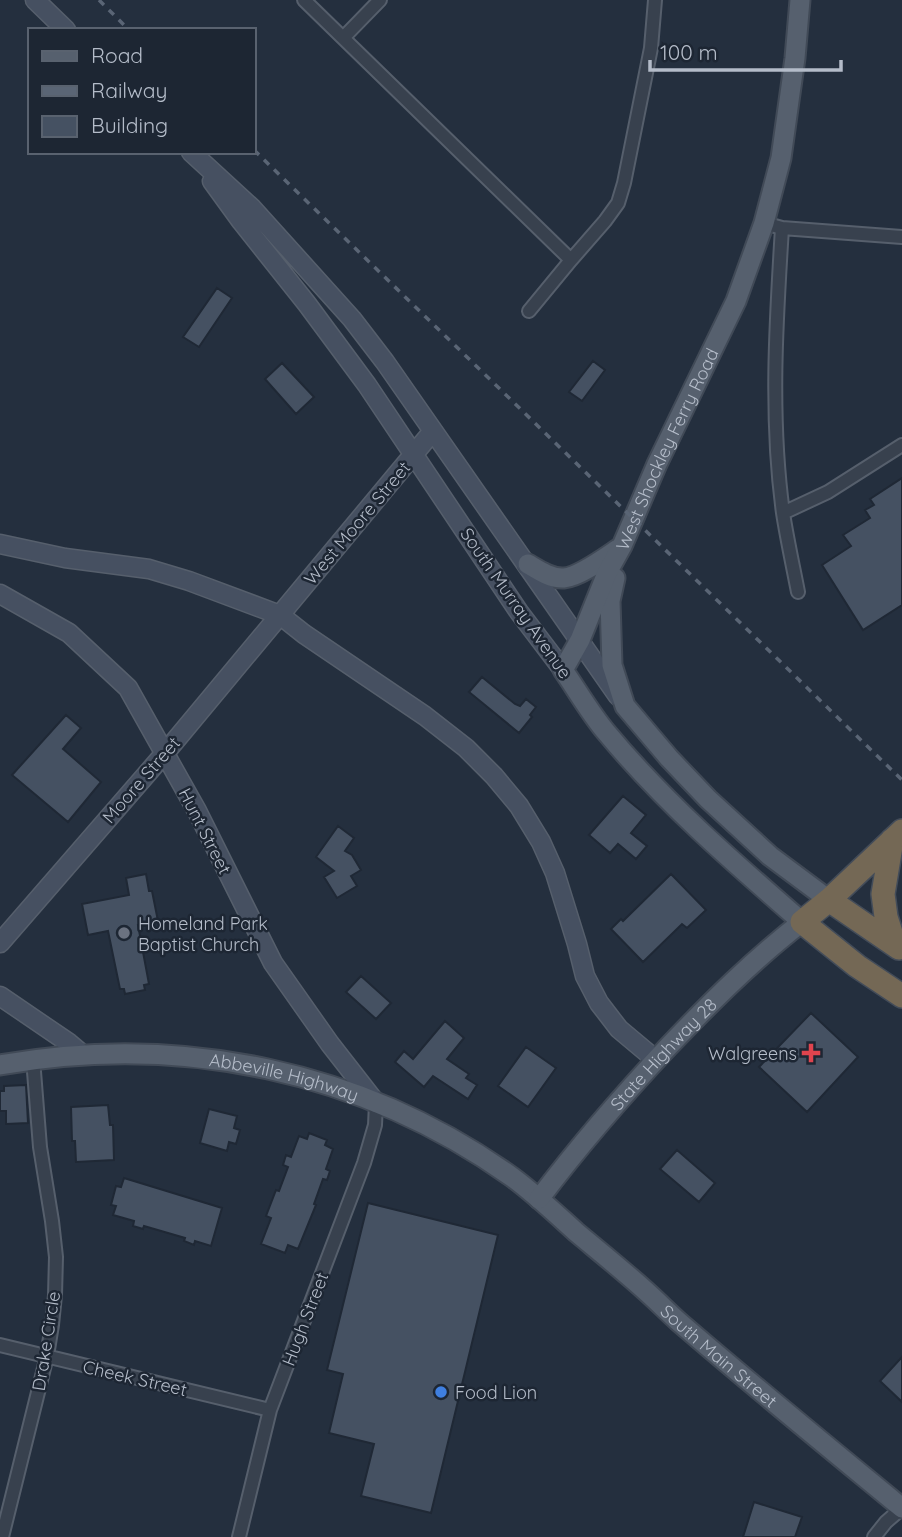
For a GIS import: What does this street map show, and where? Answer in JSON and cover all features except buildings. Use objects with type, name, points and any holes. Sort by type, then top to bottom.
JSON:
[{"type":"highway","points":[[802,922],[897,836]]},
{"type":"highway","points":[[897,836],[883,894],[886,917],[899,948]]},
{"type":"highway","name":"South Murray Avenue","points":[[829,900],[899,948]]},
{"type":"highway","name":"South Murray Avenue","points":[[802,922],[858,967],[902,996]]},
{"type":"main road","name":"West Shockley Ferry Road","points":[[563,670],[580,640],[607,573],[622,546],[657,464],[773,225],[796,58],[800,0]]},
{"type":"main road","points":[[528,564],[544,574],[564,578],[591,567],[622,546]]},
{"type":"main road","points":[[622,546],[610,601],[612,665],[625,706]]},
{"type":"main road","name":"South Murray Avenue","points":[[563,670],[605,730],[678,812],[802,922]]},
{"type":"main road","name":"South Murray Avenue","points":[[625,706],[708,799],[770,856],[829,900]]},
{"type":"main road","name":"State Highway 28","points":[[539,1199],[568,1161],[656,1060],[738,975],[802,922]]},
{"type":"main road","name":"Abbeville Highway","points":[[0,1065],[82,1054],[120,1053],[212,1058],[250,1065],[325,1084],[410,1117],[465,1147],[539,1199]]},
{"type":"main road","name":"South Main Street","points":[[539,1199],[679,1322],[902,1508]]},
{"type":"street","points":[[35,0],[63,28]]},
{"type":"street","points":[[304,0],[572,260]]},
{"type":"street","points":[[343,38],[380,0]]},
{"type":"street","points":[[529,311],[618,203],[651,48],[656,0]]},
{"type":"street","name":"South Murray Avenue","points":[[192,154],[367,385],[519,612],[563,670]]},
{"type":"street","name":"South Murray Avenue","points":[[193,154],[252,208],[352,319],[528,564],[625,706]]},
{"type":"street","points":[[773,225],[902,237]]},
{"type":"street","name":"West Shockley Ferry Road","points":[[773,225],[776,434],[783,513],[798,592]]},
{"type":"street","name":"West Moore Street","points":[[280,615],[433,431]]},
{"type":"street","points":[[783,513],[828,492],[902,445]]},
{"type":"street","points":[[0,544],[65,558],[149,569],[189,580],[280,615],[432,720],[466,748],[519,806],[541,842],[555,873],[585,976],[599,1003],[619,1029],[656,1060]]},
{"type":"street","name":"Hunt Street","points":[[0,594],[68,633],[128,688],[197,811],[273,963],[376,1103]]},
{"type":"street","name":"Moore Street","points":[[0,943],[165,753],[280,615]]},
{"type":"street","points":[[0,996],[82,1054]]},
{"type":"street","name":"Drake Circle","points":[[2,1537],[47,1356],[54,1305],[56,1257],[40,1147],[33,1059]]},
{"type":"street","name":"Hugh Street","points":[[239,1537],[270,1410],[364,1163],[375,1125],[376,1103]]},
{"type":"street","name":"Cheek Street","points":[[0,1345],[270,1410]]},
{"type":"street","points":[[874,1537],[886,1521],[902,1508]]},
{"type":"railway","points":[[99,0],[127,28]]},
{"type":"railway","points":[[256,152],[902,780]]},
{"type":"place","name":"Homeland Park Baptist Church","points":[[124,933]]},
{"type":"place","name":"Walgreens","points":[[811,1053]]},
{"type":"place","name":"Food Lion","points":[[441,1392]]}]
